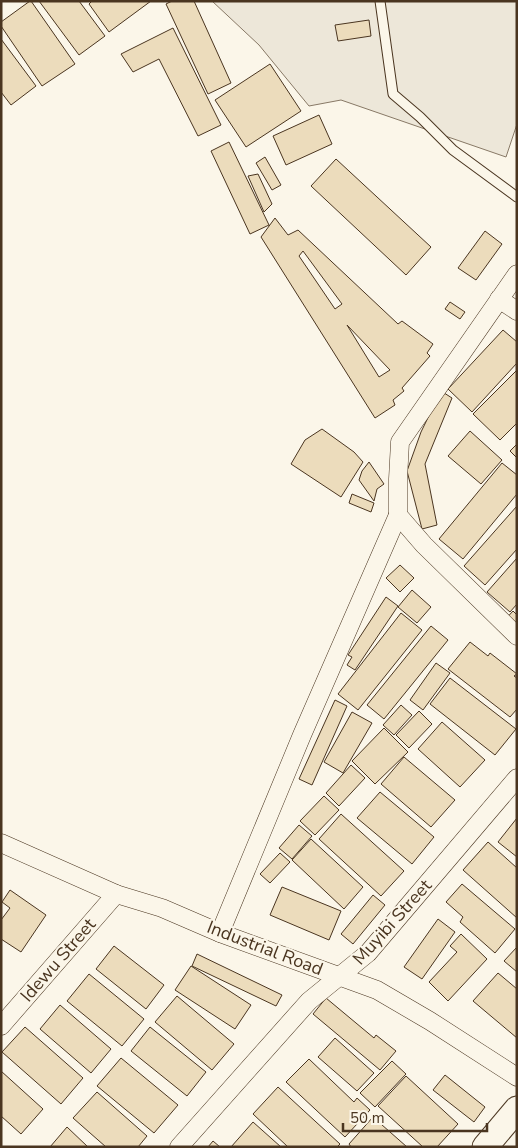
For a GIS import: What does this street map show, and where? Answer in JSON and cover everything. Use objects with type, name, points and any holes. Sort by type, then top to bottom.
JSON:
[{"type":"main road","points":[[485,1147],[517,1109]]},
{"type":"street","points":[[220,933],[302,735],[398,514],[400,442],[517,274]]},
{"type":"street","points":[[500,299],[517,311]]},
{"type":"street","points":[[398,514],[424,545],[517,636]]},
{"type":"street","name":"Muyibi Street","points":[[179,1147],[309,1001],[368,953],[517,778]]},
{"type":"street","name":"Industrial Road","points":[[1,843],[116,894],[162,908],[220,933],[377,990],[430,1021],[517,1077]]},
{"type":"street","name":"Idewu Street","points":[[1,1026],[116,894]]},
{"type":"lane","points":[[380,1],[393,94],[420,116],[453,150],[517,197]]},
{"type":"shaded area","points":[[212,1],[517,1],[517,124],[506,157],[341,100],[309,106],[259,45]]},
{"type":"building","points":[[30,1],[75,64],[42,86],[1,26],[1,22]]},
{"type":"building","points":[[39,1],[79,1],[105,36],[79,55]]},
{"type":"building","points":[[92,1],[151,1],[109,32],[89,4]]},
{"type":"building","points":[[172,1],[194,1],[231,83],[208,94],[166,4]]},
{"type":"building","points":[[369,20],[371,36],[338,41],[335,25]]},
{"type":"building","points":[[173,28],[221,125],[198,136],[159,59],[133,72],[121,54]]},
{"type":"building","points":[[1,39],[36,86],[11,105],[1,92]]},
{"type":"building","points":[[270,64],[301,111],[246,147],[215,100]]},
{"type":"building","points":[[319,115],[332,144],[286,165],[273,136]]},
{"type":"building","points":[[229,142],[269,225],[250,234],[211,151]]},
{"type":"building","points":[[265,157],[281,185],[272,190],[256,163]]},
{"type":"building","points":[[336,159],[431,247],[406,275],[311,186]]},
{"type":"building","points":[[258,174],[272,204],[264,212],[248,176]]},
{"type":"building","points":[[275,218],[288,235],[298,230],[398,324],[402,321],[433,344],[427,353],[430,356],[402,388],[404,391],[393,400],[395,405],[375,418],[261,237]],"holes":[[[303,251],[342,304],[335,309],[299,256]],[[347,325],[390,370],[379,377]]]},
{"type":"building","points":[[485,231],[502,244],[476,280],[458,268]]},
{"type":"building","points":[[450,302],[465,312],[460,319],[445,309]]},
{"type":"building","points":[[503,330],[517,342],[517,363],[472,412],[448,389]]},
{"type":"building","points":[[517,370],[517,423],[500,440],[473,414]]},
{"type":"building","points":[[441,391],[452,398],[425,464],[437,525],[422,529],[407,471],[421,432]]},
{"type":"building","points":[[322,429],[354,452],[363,462],[341,497],[291,464],[305,440]]},
{"type":"building","points":[[470,431],[502,460],[481,484],[448,456]]},
{"type":"building","points":[[517,444],[517,458],[510,451]]},
{"type":"building","points":[[369,462],[384,484],[377,489],[374,501],[359,480],[362,471]]},
{"type":"building","points":[[502,463],[517,475],[517,494],[463,559],[439,539]]},
{"type":"building","points":[[352,494],[374,503],[371,512],[349,503]]},
{"type":"building","points":[[517,506],[517,549],[485,585],[464,566]]},
{"type":"building","points":[[517,558],[517,604],[510,612],[487,592]]},
{"type":"building","points":[[400,565],[414,578],[400,592],[386,578]]},
{"type":"building","points":[[412,590],[431,607],[417,623],[398,607]]},
{"type":"building","points":[[386,597],[398,606],[355,670],[347,665],[352,657],[348,655]]},
{"type":"building","points":[[513,611],[517,615],[517,635],[503,622]]},
{"type":"building","points":[[401,613],[422,630],[358,710],[338,694]]},
{"type":"building","points":[[431,626],[448,640],[384,719],[367,705]]},
{"type":"building","points":[[470,642],[488,656],[490,653],[517,674],[514,676],[517,678],[517,709],[510,717],[448,669]]},
{"type":"building","points":[[436,663],[450,673],[423,710],[410,700]]},
{"type":"building","points":[[450,678],[516,729],[495,755],[430,704]]},
{"type":"building","points":[[335,700],[347,706],[312,785],[299,779]]},
{"type":"building","points":[[401,705],[412,715],[394,735],[383,725]]},
{"type":"building","points":[[419,711],[432,724],[409,748],[396,735]]},
{"type":"building","points":[[352,712],[372,723],[343,773],[324,762]]},
{"type":"building","points":[[442,722],[485,760],[460,787],[418,749]]},
{"type":"building","points":[[384,728],[408,752],[375,784],[352,761]]},
{"type":"building","points":[[404,757],[455,800],[431,827],[381,784]]},
{"type":"building","points":[[351,765],[365,778],[339,806],[326,793]]},
{"type":"building","points":[[380,792],[434,837],[412,864],[357,818]]},
{"type":"building","points":[[324,796],[339,810],[315,835],[300,821]]},
{"type":"building","points":[[341,814],[404,871],[381,896],[319,839]]},
{"type":"building","points":[[517,818],[517,857],[498,842]]},
{"type":"building","points":[[299,825],[312,836],[292,859],[279,848]]},
{"type":"building","points":[[311,839],[363,887],[344,909],[292,860]]},
{"type":"building","points":[[488,842],[517,868],[517,918],[463,870]]},
{"type":"building","points":[[280,853],[290,862],[270,883],[260,874]]},
{"type":"building","points":[[462,884],[515,929],[495,953],[460,922],[463,917],[446,902]]},
{"type":"building","points":[[282,887],[341,911],[329,940],[270,915]]},
{"type":"building","points":[[10,890],[46,915],[21,952],[1,939],[1,920],[10,908],[2,902]]},
{"type":"building","points":[[373,895],[385,905],[353,944],[341,934]]},
{"type":"building","points":[[438,919],[455,932],[422,979],[404,967]]},
{"type":"building","points":[[461,934],[487,959],[448,1001],[429,982],[457,952],[450,946]]},
{"type":"building","points":[[114,946],[164,985],[146,1009],[96,969]]},
{"type":"building","points":[[517,947],[517,972],[504,961]]},
{"type":"building","points":[[197,954],[282,995],[276,1006],[192,966]]},
{"type":"building","points":[[191,966],[251,1005],[235,1029],[175,990]]},
{"type":"building","points":[[498,973],[517,989],[517,1038],[473,1001]]},
{"type":"building","points":[[89,974],[144,1019],[122,1046],[67,1001]]},
{"type":"building","points":[[177,996],[234,1044],[212,1070],[155,1022]]},
{"type":"building","points":[[326,998],[374,1038],[376,1035],[396,1051],[380,1070],[313,1014]]},
{"type":"building","points":[[60,1005],[111,1049],[91,1073],[40,1029]]},
{"type":"building","points":[[25,1027],[83,1078],[61,1104],[2,1052]]},
{"type":"building","points":[[150,1027],[206,1072],[187,1096],[131,1051]]},
{"type":"building","points":[[335,1038],[374,1073],[357,1091],[318,1057]]},
{"type":"building","points":[[121,1058],[178,1105],[154,1133],[97,1086]]},
{"type":"building","points":[[309,1059],[354,1102],[357,1098],[370,1110],[345,1137],[286,1082]]},
{"type":"building","points":[[392,1061],[406,1074],[375,1107],[360,1093]]},
{"type":"building","points":[[1,1071],[43,1109],[21,1134],[1,1116]]},
{"type":"building","points":[[445,1075],[485,1107],[474,1122],[433,1090]]},
{"type":"building","points":[[406,1076],[458,1124],[437,1147],[423,1147],[378,1106]]},
{"type":"building","points":[[278,1087],[340,1144],[337,1147],[288,1147],[253,1114]]},
{"type":"building","points":[[97,1092],[147,1136],[138,1147],[106,1147],[73,1118]]},
{"type":"building","points":[[373,1117],[407,1147],[351,1147],[349,1144]]},
{"type":"building","points":[[253,1122],[281,1147],[231,1147]]},
{"type":"building","points":[[67,1127],[88,1147],[50,1147]]},
{"type":"building","points":[[213,1141],[220,1147],[208,1147]]}]
